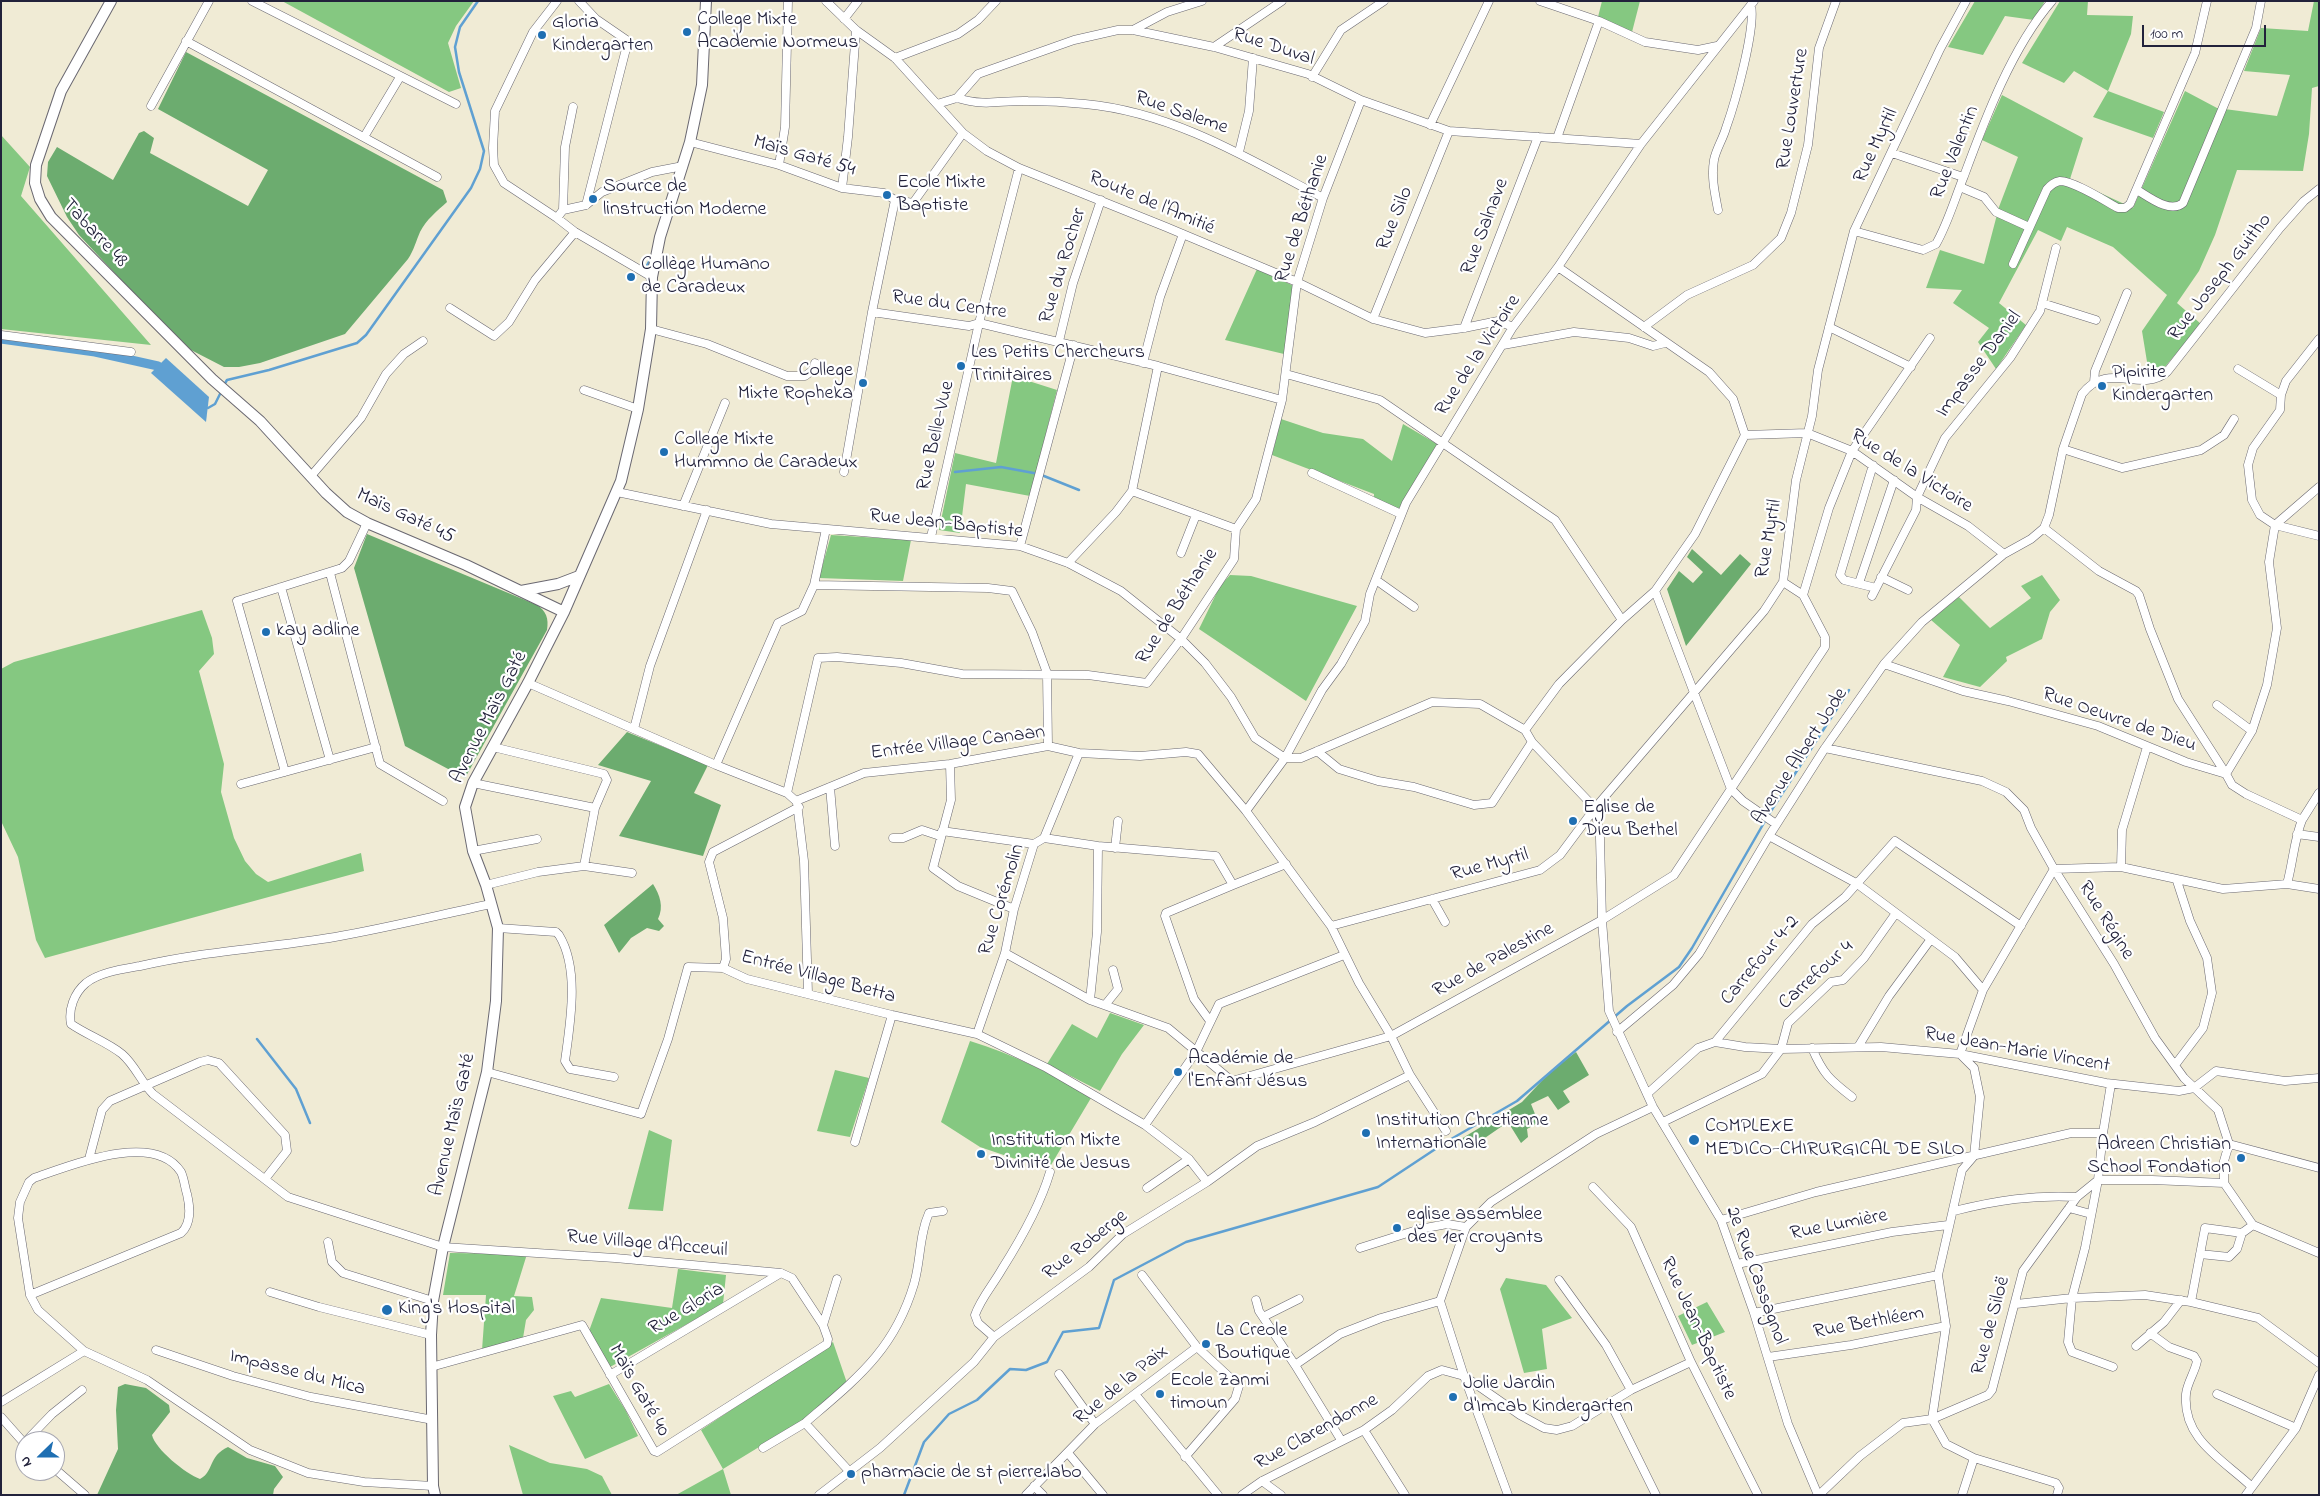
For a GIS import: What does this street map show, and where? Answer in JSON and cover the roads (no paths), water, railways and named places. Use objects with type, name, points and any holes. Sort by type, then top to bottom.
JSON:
[{"type":"street","name":"Tabarre 48","points":[[110,1],[61,91],[36,165],[35,182],[40,199],[51,217],[212,378]]},
{"type":"street","points":[[151,106],[210,1]]},
{"type":"street","points":[[252,1],[456,104]]},
{"type":"street","points":[[557,1],[534,32],[495,111],[494,165],[504,183],[575,232],[652,277]]},
{"type":"street","points":[[579,1],[596,19],[628,41],[586,205]]},
{"type":"street","name":"Avenue Maïs Gaté","points":[[434,1490],[431,1367],[433,1301],[442,1247],[487,1072],[496,1001],[498,928],[486,885],[473,850],[465,807],[473,783],[528,683],[564,612],[618,492],[638,409],[652,329],[652,277],[660,237],[690,142],[702,85],[706,1]]},
{"type":"street","points":[[779,165],[785,127],[788,1]]},
{"type":"street","name":"Route de l'Amitié","points":[[826,1],[856,30],[895,58],[963,133],[986,151],[1019,168],[1101,200],[1297,282],[1373,319],[1425,333],[1464,328],[1498,320],[1513,327]]},
{"type":"street","points":[[844,19],[858,1]]},
{"type":"street","points":[[895,58],[958,34],[978,20],[996,1]]},
{"type":"street","points":[[1133,30],[1167,12],[1202,1]]},
{"type":"street","points":[[1214,47],[1282,1]]},
{"type":"street","points":[[1312,77],[1341,30],[1384,1]]},
{"type":"street","points":[[1430,125],[1488,1]]},
{"type":"street","points":[[1540,1],[1568,5],[1644,42],[1698,50],[1717,46]]},
{"type":"street","name":"Rue Louverture","points":[[1644,327],[1687,295],[1753,265],[1781,238],[1791,213],[1808,145],[1819,48],[1836,1]]},
{"type":"street","name":"Rue Myrtil","points":[[1331,926],[1540,870],[1560,855],[1595,808],[1764,611],[1783,582],[1796,480],[1829,327],[1854,231],[1940,49],[1966,1]]},
{"type":"street","name":"Rue Valentin","points":[[1854,231],[1923,250],[1928,249],[1939,239],[2006,76],[2031,30],[2052,1]]},
{"type":"street","points":[[2013,264],[2028,227],[2047,189],[2057,182],[2068,182],[2121,208],[2130,204],[2195,53],[2207,1]]},
{"type":"street","points":[[2137,190],[2169,207],[2177,207],[2183,202],[2254,34],[2261,1]]},
{"type":"street","points":[[1718,210],[1713,180],[1714,160],[1726,128],[1740,79],[1753,19],[1753,3]]},
{"type":"street","name":"Rue de la Victoire","points":[[1246,811],[1285,758],[1322,690],[1341,664],[1365,621],[1370,594],[1401,514],[1513,327],[1558,267],[1641,144],[1753,3]]},
{"type":"street","points":[[1557,138],[1599,21]]},
{"type":"street","points":[[842,188],[856,30]]},
{"type":"street","name":"Rue Duval","points":[[957,98],[978,74],[1074,40],[1118,30],[1133,30],[1214,47],[1253,58],[1312,77],[1361,100],[1449,131],[1641,144]]},
{"type":"street","points":[[186,41],[437,177]]},
{"type":"street","points":[[1239,152],[1249,110],[1253,58]]},
{"type":"street","points":[[364,137],[400,77]]},
{"type":"street","points":[[936,104],[957,98]]},
{"type":"street","name":"Rue Saleme","points":[[957,98],[971,102],[995,104],[1027,100],[1086,104],[1143,114],[1193,132],[1239,152],[1322,198]]},
{"type":"street","name":"Rue de Béthanie","points":[[787,793],[818,658],[837,657],[901,663],[962,674],[1047,673],[1088,675],[1147,683],[1181,639],[1234,559],[1236,529],[1256,499],[1282,400],[1297,282],[1322,198],[1361,100]]},
{"type":"street","points":[[557,218],[563,210],[565,147],[573,107]]},
{"type":"street","name":"Rue Silo","points":[[1373,319],[1449,131]]},
{"type":"street","name":"Maïs Gaté 54","points":[[690,142],[779,165],[842,188],[884,193],[895,200],[913,203],[963,133]]},
{"type":"street","name":"Rue Salnave","points":[[1464,328],[1538,137]]},
{"type":"street","points":[[1892,153],[1964,177]]},
{"type":"street","points":[[563,210],[586,205],[602,192],[652,172],[683,166]]},
{"type":"street","name":"Rue Belle-Vue","points":[[931,537],[979,323],[1019,168]]},
{"type":"street","points":[[1960,187],[1984,197],[1996,212],[2028,227]]},
{"type":"street","name":"Rue Joseph Guitho","points":[[2094,382],[2112,378],[2156,380],[2167,372],[2280,228],[2304,201],[2319,189]]},
{"type":"street","points":[[844,472],[872,312],[895,200]]},
{"type":"street","name":"Rue du Rocher","points":[[1059,341],[1073,283],[1101,200]]},
{"type":"street","points":[[450,308],[494,336],[509,322],[535,280],[575,232]]},
{"type":"street","points":[[1143,362],[1160,297],[1183,234]]},
{"type":"street","name":"Impasse Daniel","points":[[1859,583],[1874,592],[1916,510],[1917,497],[1945,438],[2010,358],[2040,310],[2056,248]]},
{"type":"street","points":[[1525,730],[1559,684],[1622,620],[1655,591],[1695,534],[1745,435],[1733,399],[1709,372],[1558,267]]},
{"type":"street","points":[[2127,293],[2095,371],[2094,382],[2082,394],[2063,449],[2049,515],[2044,528],[2099,571],[2136,591],[2139,595],[2150,629],[2178,699],[2226,774],[2252,731],[2267,685],[2277,628],[2269,562],[2275,525],[2319,487]]},
{"type":"street","points":[[2042,303],[2096,320]]},
{"type":"street","name":"Rue du Centre","points":[[872,312],[969,326],[979,323],[1143,362],[1282,400]]},
{"type":"street","points":[[1829,327],[1911,367]]},
{"type":"street","points":[[652,329],[706,344],[787,376],[805,376],[813,370],[814,363]]},
{"type":"street","points":[[1503,345],[1574,332],[1629,338],[1653,346],[1664,342]]},
{"type":"street","points":[[1,335],[131,352]]},
{"type":"street","points":[[1803,595],[1829,508],[1852,450],[1930,338]]},
{"type":"street","points":[[2319,339],[2286,382],[2280,410],[2253,448],[2248,465],[2252,500],[2260,515],[2275,525],[2319,536]]},
{"type":"street","points":[[311,476],[361,418],[386,374],[404,354],[423,341]]},
{"type":"street","name":"Rue du Rocher","points":[[1020,546],[1074,345]]},
{"type":"street","points":[[1068,563],[1116,512],[1132,491],[1158,366]]},
{"type":"street","points":[[2238,369],[2282,395]]},
{"type":"street","points":[[1286,374],[1380,400],[1555,520],[1622,620]]},
{"type":"street","name":"Maïs Gaté 45","points":[[212,378],[260,421],[347,512],[367,523],[564,612]]},
{"type":"street","points":[[584,390],[638,409]]},
{"type":"street","points":[[683,506],[724,402]]},
{"type":"street","points":[[2063,449],[2122,468],[2201,450],[2224,435],[2234,420]]},
{"type":"street","name":"Rue de la Victoire","points":[[1745,435],[1807,433],[1852,450],[1917,497],[1968,526],[2004,554]]},
{"type":"street","points":[[1873,465],[1841,577],[1859,583],[1894,480]]},
{"type":"street","points":[[1312,473],[1401,514]]},
{"type":"street","points":[[1132,491],[1236,529]]},
{"type":"street","name":"Rue Jean-Baptiste","points":[[618,492],[771,524],[1020,546],[1068,563],[1121,591],[1181,639],[1205,663],[1231,697],[1255,738],[1285,758]]},
{"type":"street","points":[[634,729],[650,666],[706,510]]},
{"type":"street","points":[[1181,553],[1196,515]]},
{"type":"street","points":[[285,772],[237,601],[342,568],[349,561],[367,523]]},
{"type":"street","points":[[716,765],[778,623],[802,611],[814,585],[826,528]]},
{"type":"street","name":"Avenue Albert Jode","points":[[1616,1028],[1673,985],[1699,954],[1776,824],[1824,748],[1884,664],[1922,622],[2004,554],[2031,540],[2044,528]]},
{"type":"street","points":[[330,573],[380,764],[443,801]]},
{"type":"street","points":[[521,591],[558,584],[579,576]]},
{"type":"street","points":[[1881,577],[1908,590]]},
{"type":"street","points":[[1376,580],[1414,606]]},
{"type":"street","name":"Rue de Palestine","points":[[1005,952],[1090,1000],[1168,1028],[1232,1081],[1391,1036],[1602,920],[1674,875],[1825,647],[1825,637],[1803,595],[1783,582]]},
{"type":"street","points":[[814,585],[988,588],[1012,591],[1032,632],[1047,673],[1048,746]]},
{"type":"street","points":[[281,587],[330,760]]},
{"type":"street","points":[[1655,591],[1731,789],[1743,801],[1776,824]]},
{"type":"street","name":"Rue Oeuvre de Dieu","points":[[1884,664],[1963,691],[2008,701],[2098,726],[2147,747],[2226,774],[2232,785],[2246,794],[2302,820]]},
{"type":"street","points":[[528,683],[716,765],[787,793],[797,804],[804,861],[808,992]]},
{"type":"street","points":[[1285,758],[1301,758],[1432,702],[1480,704],[1525,730],[1532,742],[1595,808],[1600,838],[1602,920]]},
{"type":"street","points":[[2217,705],[2252,731]]},
{"type":"street","points":[[1317,751],[1339,769],[1378,781],[1414,787],[1474,806],[1492,804],[1532,742]]},
{"type":"street","name":"Entrée Village Canaan","points":[[797,804],[864,772],[950,764],[1048,746],[1079,753],[1140,756],[1186,752],[1198,754],[1246,811],[1331,926],[1344,955],[1391,1036],[1410,1075],[1446,1130]]},
{"type":"street","points":[[241,784],[376,747]]},
{"type":"street","points":[[493,747],[604,774],[607,780],[595,808],[584,866]]},
{"type":"street","points":[[2121,867],[2122,830],[2147,747]]},
{"type":"street","name":"Rue Régine","points":[[1824,748],[1982,782],[2006,792],[2024,810],[2054,869],[2114,964],[2155,1038],[2194,1088],[2218,1110],[2229,1144]]},
{"type":"street","name":"Rue Corémolin","points":[[978,1034],[1005,952],[1014,908],[1034,844],[1044,838],[1079,753]]},
{"type":"street","points":[[950,764],[951,800],[933,868],[958,886],[1014,908]]},
{"type":"street","points":[[473,783],[595,808]]},
{"type":"street","points":[[830,788],[836,846]]},
{"type":"street","points":[[2287,884],[2294,860],[2297,834],[2302,820],[2319,793]]},
{"type":"street","points":[[723,968],[726,959],[723,918],[709,862],[713,852],[797,804]]},
{"type":"street","points":[[1115,848],[1118,822]]},
{"type":"street","points":[[893,838],[904,838],[922,830],[1034,844]]},
{"type":"street","points":[[2297,834],[2319,837]]},
{"type":"street","points":[[1769,836],[1856,883],[1955,957],[1983,990]]},
{"type":"street","points":[[1044,838],[1115,848],[1216,856],[1233,885]]},
{"type":"street","points":[[473,850],[537,839]]},
{"type":"street","name":"Carrefour 4-2","points":[[1647,1094],[1698,1048],[1715,1042],[1812,924],[1845,896],[1895,841],[2021,926]]},
{"type":"street","points":[[1090,1000],[1097,932],[1098,846]]},
{"type":"street","points":[[1210,1021],[1194,999],[1165,916],[1166,912],[1286,864]]},
{"type":"street","points":[[486,885],[538,872],[584,866],[632,873]]},
{"type":"street","points":[[2057,1495],[2058,1488],[2056,1483],[1974,1458],[1946,1444],[1932,1419],[1946,1326],[1938,1276],[1948,1225],[1954,1210],[1962,1170],[1974,1156],[1980,1097],[1974,1068],[1960,1054],[1983,990],[2054,869],[2121,867],[2177,881],[2223,889],[2287,884],[2319,889]]},
{"type":"street","points":[[2175,1065],[2204,1028],[2212,993],[2208,958],[2190,921],[2177,881]]},
{"type":"street","points":[[1432,899],[1445,922]]},
{"type":"street","points":[[144,1085],[131,1064],[121,1053],[71,1024],[69,1015],[74,999],[86,983],[116,970],[181,957],[335,937],[491,904]]},
{"type":"street","name":"Carrefour 4","points":[[1662,1122],[1762,1074],[1781,1049],[1788,1023],[1831,982],[1843,980],[1864,958],[1896,913]]},
{"type":"street","name":"2e Rue Cassagnol","points":[[1602,920],[1609,1011],[1653,1107],[1721,1220],[1754,1313],[1788,1424],[1819,1495]]},
{"type":"street","points":[[498,928],[556,932],[559,934],[568,959],[572,986],[566,1066],[570,1069],[614,1077]]},
{"type":"street","points":[[1858,1047],[1889,996],[1931,939]]},
{"type":"street","points":[[1145,1125],[1196,1052],[1219,1004],[1344,955]]},
{"type":"street","name":"Entrée Village Betta","points":[[487,1072],[641,1114],[668,1039],[688,967],[723,968],[748,979],[808,992],[892,1016],[978,1034],[1047,1068],[1145,1125],[1189,1159],[1207,1182]]},
{"type":"street","points":[[1105,1005],[1118,988],[1113,970]]},
{"type":"street","points":[[855,1142],[892,1016]]},
{"type":"street","name":"Rue Jean-Marie Vincent","points":[[1715,1042],[1746,1047],[1781,1049],[1881,1047],[1960,1054],[2111,1084],[2179,1092],[2194,1088]]},
{"type":"street","points":[[1812,1048],[1821,1069],[1852,1097]]},
{"type":"street","points":[[90,1159],[105,1105],[144,1085],[208,1060],[219,1063],[285,1136],[287,1151],[264,1179]]},
{"type":"street","points":[[2194,1088],[2216,1071],[2285,1081],[2319,1078]]},
{"type":"street","name":"Rue Roberge","points":[[819,1495],[880,1448],[974,1362],[994,1337],[1089,1267],[1123,1234],[1207,1182],[1257,1146],[1315,1122],[1410,1075]]},
{"type":"street","points":[[2111,1084],[2098,1180],[2072,1298],[2068,1342],[2072,1352],[2113,1368]]},
{"type":"street","name":"Rue Village d'Acceuil","points":[[144,1085],[288,1197],[442,1247],[615,1258],[780,1273]]},
{"type":"street","points":[[1508,1495],[1464,1376],[1440,1301],[1466,1227],[1491,1202],[1596,1134],[1653,1107]]},
{"type":"street","points":[[1721,1220],[1816,1192],[2071,1132],[2103,1133]]},
{"type":"street","points":[[2319,1168],[2229,1144],[2224,1161],[2224,1183],[2253,1225],[2319,1253]]},
{"type":"street","points":[[30,1295],[181,1233],[187,1228],[189,1220],[188,1200],[181,1172],[170,1162],[156,1154],[143,1152],[98,1156],[34,1178],[29,1182],[20,1202],[18,1218],[30,1295],[38,1310],[84,1351],[146,1380],[250,1450],[308,1473],[434,1490]]},
{"type":"street","points":[[1147,1188],[1189,1159]]},
{"type":"street","points":[[994,1337],[978,1323],[975,1315],[979,1303],[1027,1227],[1046,1188],[1050,1172]]},
{"type":"street","points":[[2098,1180],[2224,1183]]},
{"type":"street","name":"Rue de Siloë","points":[[1819,1495],[1860,1456],[1903,1423],[1932,1419],[1988,1395],[1992,1390],[2016,1304],[2023,1271],[2078,1197],[2098,1180]]},
{"type":"street","name":"Rue Jean-Baptiste","points":[[1593,1187],[1631,1227],[1691,1362],[1758,1495]]},
{"type":"street","points":[[1954,1210],[2000,1199],[2051,1196],[2078,1197]]},
{"type":"street","points":[[2069,1208],[2091,1214]]},
{"type":"street","points":[[763,1448],[805,1424],[866,1370],[883,1350],[907,1306],[920,1262],[926,1218],[929,1213],[943,1211]]},
{"type":"street","points":[[1360,1248],[1420,1229],[1447,1224],[1466,1227]]},
{"type":"street","name":"Rue Lumière","points":[[1737,1264],[1892,1232],[1948,1225]]},
{"type":"street","points":[[2200,1254],[2229,1257],[2238,1249],[2242,1233],[2253,1225]]},
{"type":"street","points":[[2191,1302],[2205,1228],[2242,1233]]},
{"type":"street","points":[[328,1242],[332,1262],[343,1273],[433,1301]]},
{"type":"street","points":[[780,1273],[792,1278],[823,1325]]},
{"type":"street","name":"Rue Gloria","points":[[610,1375],[780,1273]]},
{"type":"street","points":[[1142,1275],[1198,1347],[1239,1386],[1235,1400],[1185,1457]]},
{"type":"street","points":[[1754,1313],[1938,1276]]},
{"type":"street","name":"Maïs Gaté 40","points":[[431,1367],[582,1324],[654,1451],[657,1452],[827,1344],[828,1339],[823,1325],[836,1279]]},
{"type":"street","points":[[1559,1280],[1606,1345],[1631,1390]]},
{"type":"street","points":[[270,1292],[319,1307],[431,1335]]},
{"type":"street","points":[[2016,1304],[2072,1298],[2145,1295],[2181,1300],[2258,1318],[2319,1363]]},
{"type":"street","points":[[1256,1300],[1263,1317],[1341,1440]]},
{"type":"street","points":[[1263,1317],[1299,1300]]},
{"type":"street","points":[[2136,1346],[2164,1322],[2181,1300]]},
{"type":"street","points":[[1295,1365],[1340,1334],[1381,1318],[1440,1301]]},
{"type":"street","name":"Rue Bethléem","points":[[1768,1358],[1851,1345],[1946,1326]]},
{"type":"street","points":[[2150,1333],[2169,1347],[2194,1356],[2198,1361],[2186,1392],[2186,1406],[2197,1438],[2209,1452],[2224,1462],[2252,1487]]},
{"type":"street","name":"Rue de la Paix","points":[[1026,1495],[1095,1424],[1198,1347]]},
{"type":"street","name":"Impasse du Mica","points":[[156,1350],[233,1376],[311,1397],[433,1420]]},
{"type":"street","points":[[1,1402],[84,1351]]},
{"type":"street","name":"Rue Clarendonne","points":[[1242,1495],[1262,1481],[1364,1430],[1392,1410],[1428,1376],[1442,1370],[1464,1376],[1544,1428],[1557,1430],[1572,1426],[1631,1390],[1691,1362]]},
{"type":"street","points":[[1059,1374],[1095,1424]]},
{"type":"street","points":[[2246,1495],[2296,1428],[2319,1375]]},
{"type":"street","points":[[36,1431],[52,1414],[82,1390]]},
{"type":"street","points":[[1135,1394],[1218,1495]]},
{"type":"street","points":[[2217,1394],[2296,1428]]},
{"type":"street","points":[[1610,1402],[1656,1495]]},
{"type":"street","points":[[1,1417],[15,1432]]},
{"type":"street","points":[[805,1424],[849,1471]]},
{"type":"street","points":[[1364,1430],[1405,1495]]},
{"type":"street","points":[[1068,1453],[1103,1495]]},
{"type":"street","points":[[1962,1495],[1974,1458]]},
{"type":"street","points":[[65,1478],[85,1495]]},
{"type":"street","points":[[1262,1481],[1280,1495]]},
{"type":"street","points":[[1034,1486],[1043,1495]]},
{"type":"water","points":[[166,358],[209,397],[206,422],[151,373]]},
{"type":"waterway","points":[[224,385],[227,380],[269,370],[357,343],[366,335],[471,188],[480,169],[484,151],[459,72],[455,47],[460,27],[478,1]]},
{"type":"waterway","points":[[644,271],[651,258]]},
{"type":"waterway","points":[[1,339],[95,352],[158,366]]},
{"type":"waterway","points":[[208,408],[215,404],[222,390]]},
{"type":"waterway","points":[[955,472],[1001,467],[1039,474],[1079,490]]},
{"type":"waterway","points":[[1769,814],[1849,690]]},
{"type":"waterway","points":[[904,1495],[924,1442],[949,1414],[977,1400],[1010,1369],[1026,1370],[1047,1362],[1063,1332],[1099,1328],[1114,1280],[1186,1242],[1378,1187],[1446,1142],[1517,1101],[1627,1006],[1679,967],[1692,948],[1765,821]]},
{"type":"waterway","points":[[257,1039],[296,1089],[310,1123]]},
{"type":"place","name":"College Mixte Academie Normeus","points":[[687,32]]},
{"type":"place","name":"Gloria Kindergarten","points":[[542,35]]},
{"type":"place","name":"Ecole Mixte Baptiste","points":[[887,195]]},
{"type":"place","name":"Source de linstruction Moderne","points":[[593,199]]},
{"type":"place","name":"Collège Humano de Caradeux","points":[[631,277]]},
{"type":"place","name":"Les Petits Chercheurs Trinitaires","points":[[961,366]]},
{"type":"place","name":"College Mixte Ropheka","points":[[863,383]]},
{"type":"place","name":"Pipirite Kindergarten","points":[[2102,386]]},
{"type":"place","name":"College Mixte Hummno de Caradeux","points":[[664,452]]},
{"type":"place","name":"kay adline","points":[[266,632]]},
{"type":"place","name":"Eglise de Dieu Bethel","points":[[1573,821]]},
{"type":"place","name":"Académie de l'Enfant Jésus","points":[[1178,1072]]},
{"type":"place","name":"Institution Chretienne Internationale","points":[[1366,1133]]},
{"type":"place","name":"COMPLEXE MEDICO-CHIRURGICAL DE SILO","points":[[1694,1140]]},
{"type":"place","name":"Institution Mixte Divinité de Jesus","points":[[981,1154]]},
{"type":"place","name":"Adreen Christian School Fondation","points":[[2241,1158]]},
{"type":"place","name":"eglise assemblee des 1er croyants","points":[[1397,1228]]},
{"type":"place","name":"King's Hospital","points":[[387,1310]]},
{"type":"place","name":"La Creole Boutique","points":[[1206,1344]]},
{"type":"place","name":"Ecole Zanmi timoun","points":[[1160,1394]]},
{"type":"place","name":"Jolie Jardin d'Imcab Kindergarten","points":[[1453,1397]]},
{"type":"place","name":"pharmacie de st pierre.labo","points":[[851,1474]]}]
